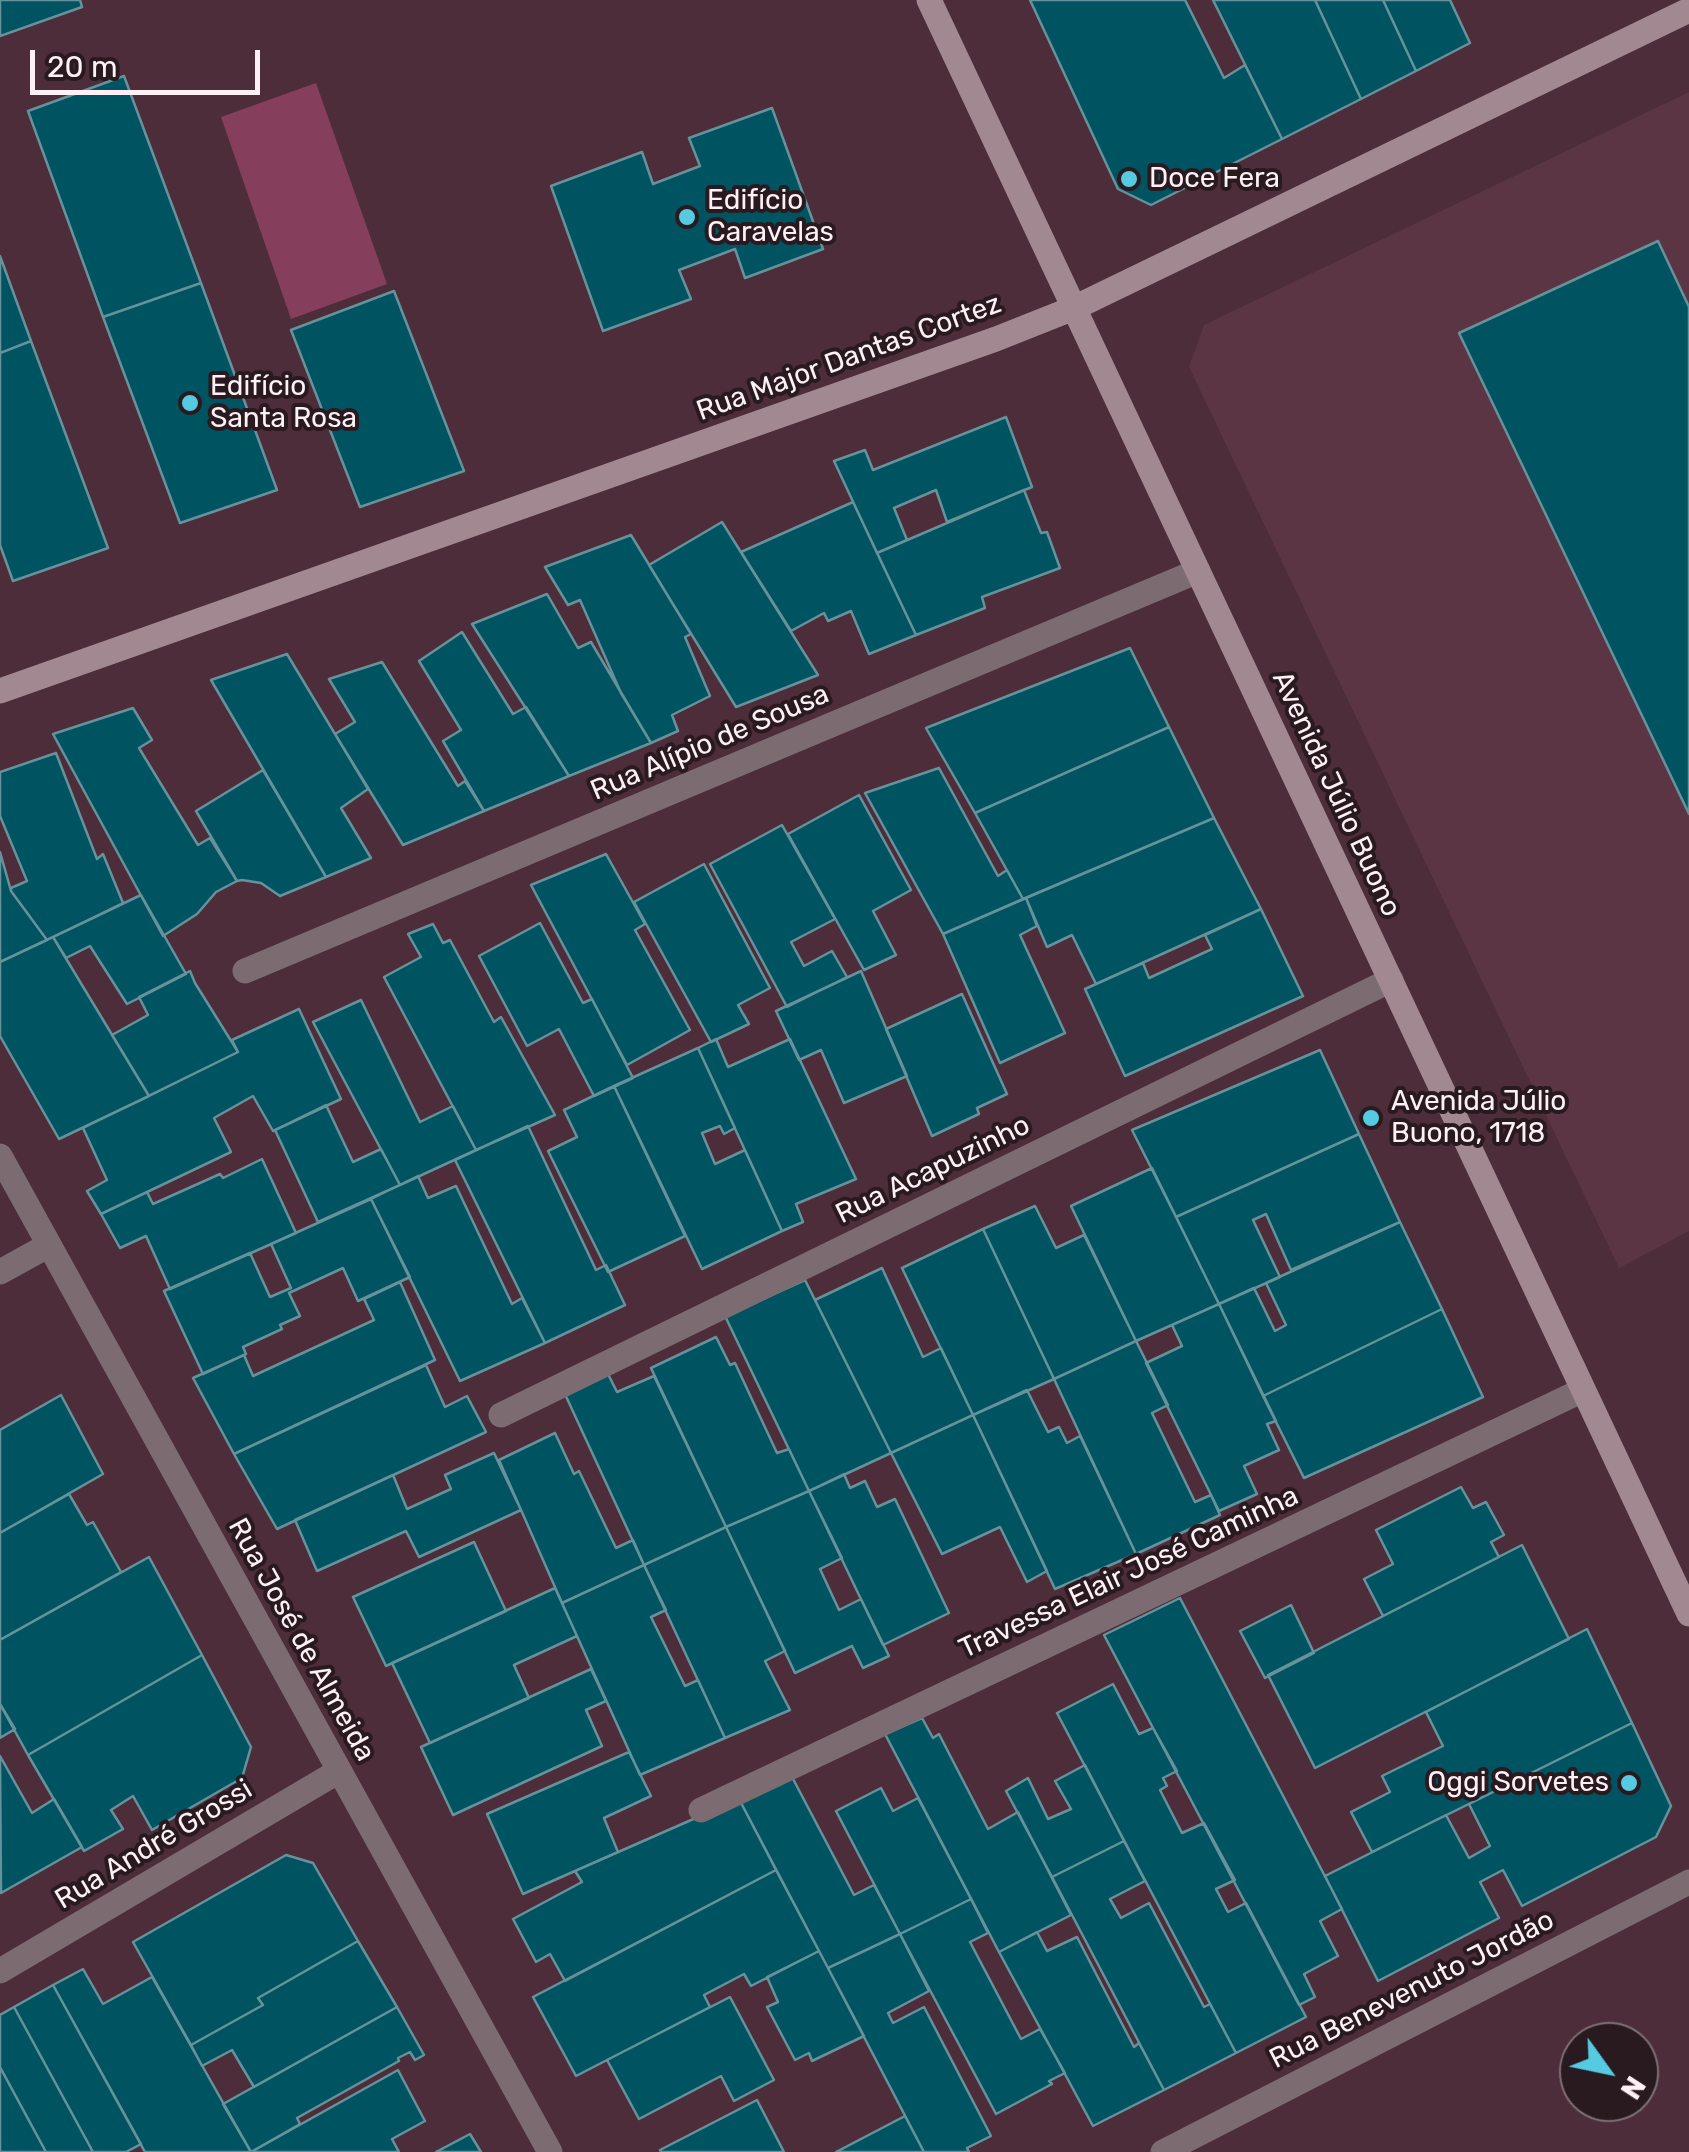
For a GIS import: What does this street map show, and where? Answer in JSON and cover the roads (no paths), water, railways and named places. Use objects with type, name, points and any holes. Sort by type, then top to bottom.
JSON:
[{"type":"main road","name":"Avenida Júlio Buono","points":[[929,0],[1689,1614]]},
{"type":"main road","name":"Rua Major Dantas Cortez","points":[[0,691],[1074,308],[1689,10]]},
{"type":"street","name":"Rua Alípio de Sousa","points":[[245,971],[1198,571]]},
{"type":"street","name":"Rua Acapuzinho","points":[[501,1415],[1391,980]]},
{"type":"street","name":"Rua José de Almeida","points":[[0,1156],[550,2152]]},
{"type":"street","points":[[0,1272],[49,1244]]},
{"type":"street","name":"Travessa Elair José Caminha","points":[[701,1810],[1583,1390]]},
{"type":"street","name":"Rua André Grossi","points":[[0,1971],[339,1771]]},
{"type":"street","name":"Rua Benevenuto Jordão","points":[[1164,2152],[1689,1882]]},
{"type":"place","name":"Doce Fera","points":[[1129,179]]},
{"type":"place","name":"Edifício Caravelas","points":[[687,217]]},
{"type":"place","name":"Edifício Santa Rosa","points":[[190,403]]},
{"type":"place","name":"Avenida Júlio Buono, 1718","points":[[1371,1118]]},
{"type":"place","name":"Oggi Sorvetes","points":[[1629,1783]]}]
